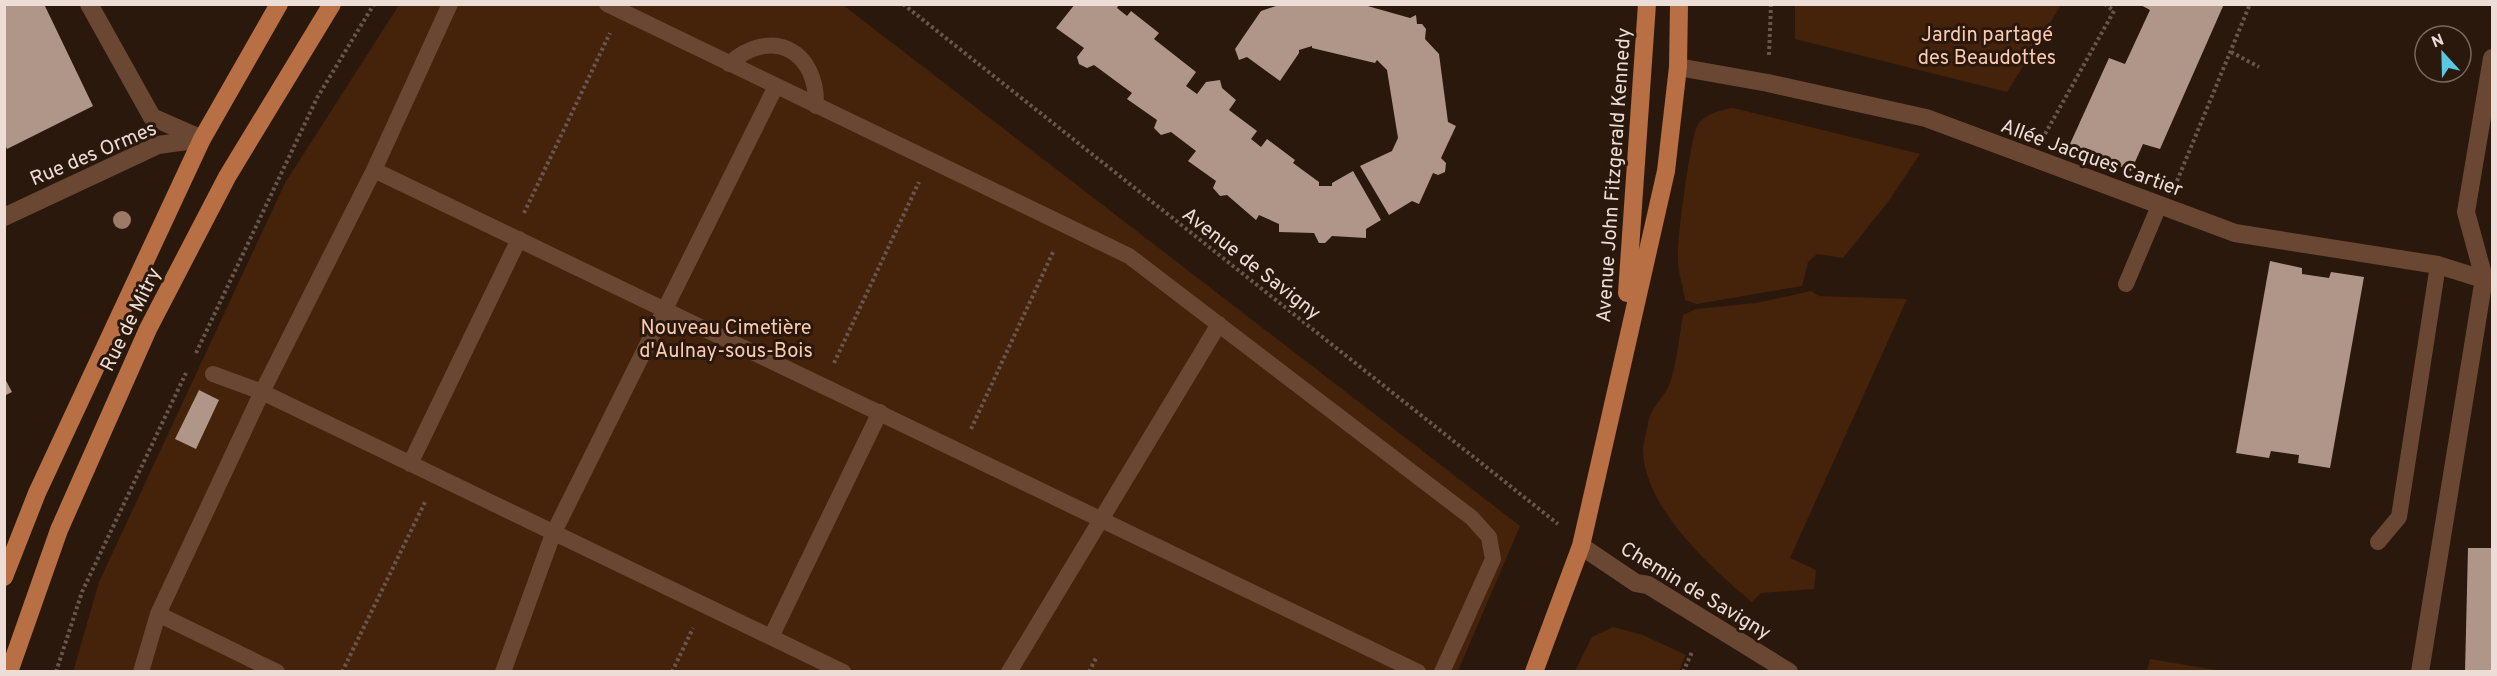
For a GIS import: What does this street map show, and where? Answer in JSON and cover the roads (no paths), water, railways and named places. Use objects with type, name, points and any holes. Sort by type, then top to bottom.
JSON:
[{"type":"main road","name":"Rue de Mitry","points":[[4,577],[37,493],[202,139],[279,4]]},
{"type":"main road","name":"Rue de Mitry","points":[[9,672],[59,530],[148,329],[227,177],[332,4]]},
{"type":"main road","name":"Avenue John Fitzgerald Kennedy","points":[[1623,349],[1647,4]]},
{"type":"main road","name":"Avenue John Fitzgerald Kennedy","points":[[1534,672],[1581,546],[1623,349],[1666,171],[1678,67],[1679,4]]},
{"type":"street","points":[[88,4],[152,117],[202,139]]},
{"type":"street","points":[[2420,672],[2488,280],[2466,212],[2493,58]]},
{"type":"street","name":"Allée Jacques Cartier","points":[[1678,67],[1926,118],[2235,233],[2438,265],[2488,280]]},
{"type":"street","name":"Rue des Ormes","points":[[4,217],[158,145],[202,139]]},
{"type":"street","name":"Chemin de Savigny","points":[[1581,546],[1636,583],[1648,585],[1789,672]]},
{"type":"lane","points":[[141,672],[158,614],[261,392],[374,170],[450,4]]},
{"type":"lane","points":[[614,8],[1130,256],[1472,518],[1489,537],[1493,559],[1442,672]]},
{"type":"lane","points":[[729,63],[750,49],[770,44],[784,46],[807,65],[813,81],[816,106]]},
{"type":"lane","points":[[503,672],[553,534],[776,86]]},
{"type":"lane","points":[[374,170],[961,450],[1418,672]]},
{"type":"lane","points":[[2126,284],[2159,206]]},
{"type":"lane","points":[[410,464],[516,237]]},
{"type":"lane","points":[[2378,542],[2399,517],[2438,265]]},
{"type":"lane","points":[[1009,672],[1219,324]]},
{"type":"lane","points":[[213,374],[261,392],[843,672]]},
{"type":"lane","points":[[771,637],[880,412]]},
{"type":"lane","points":[[158,614],[278,672]]},
{"type":"park label","name":"Jardin partagé des Beaudottes","points":[[1987,46]]},
{"type":"park label","name":"Nouveau Cimetière d'Aulnay-sous-Bois","points":[[726,338]]}]
